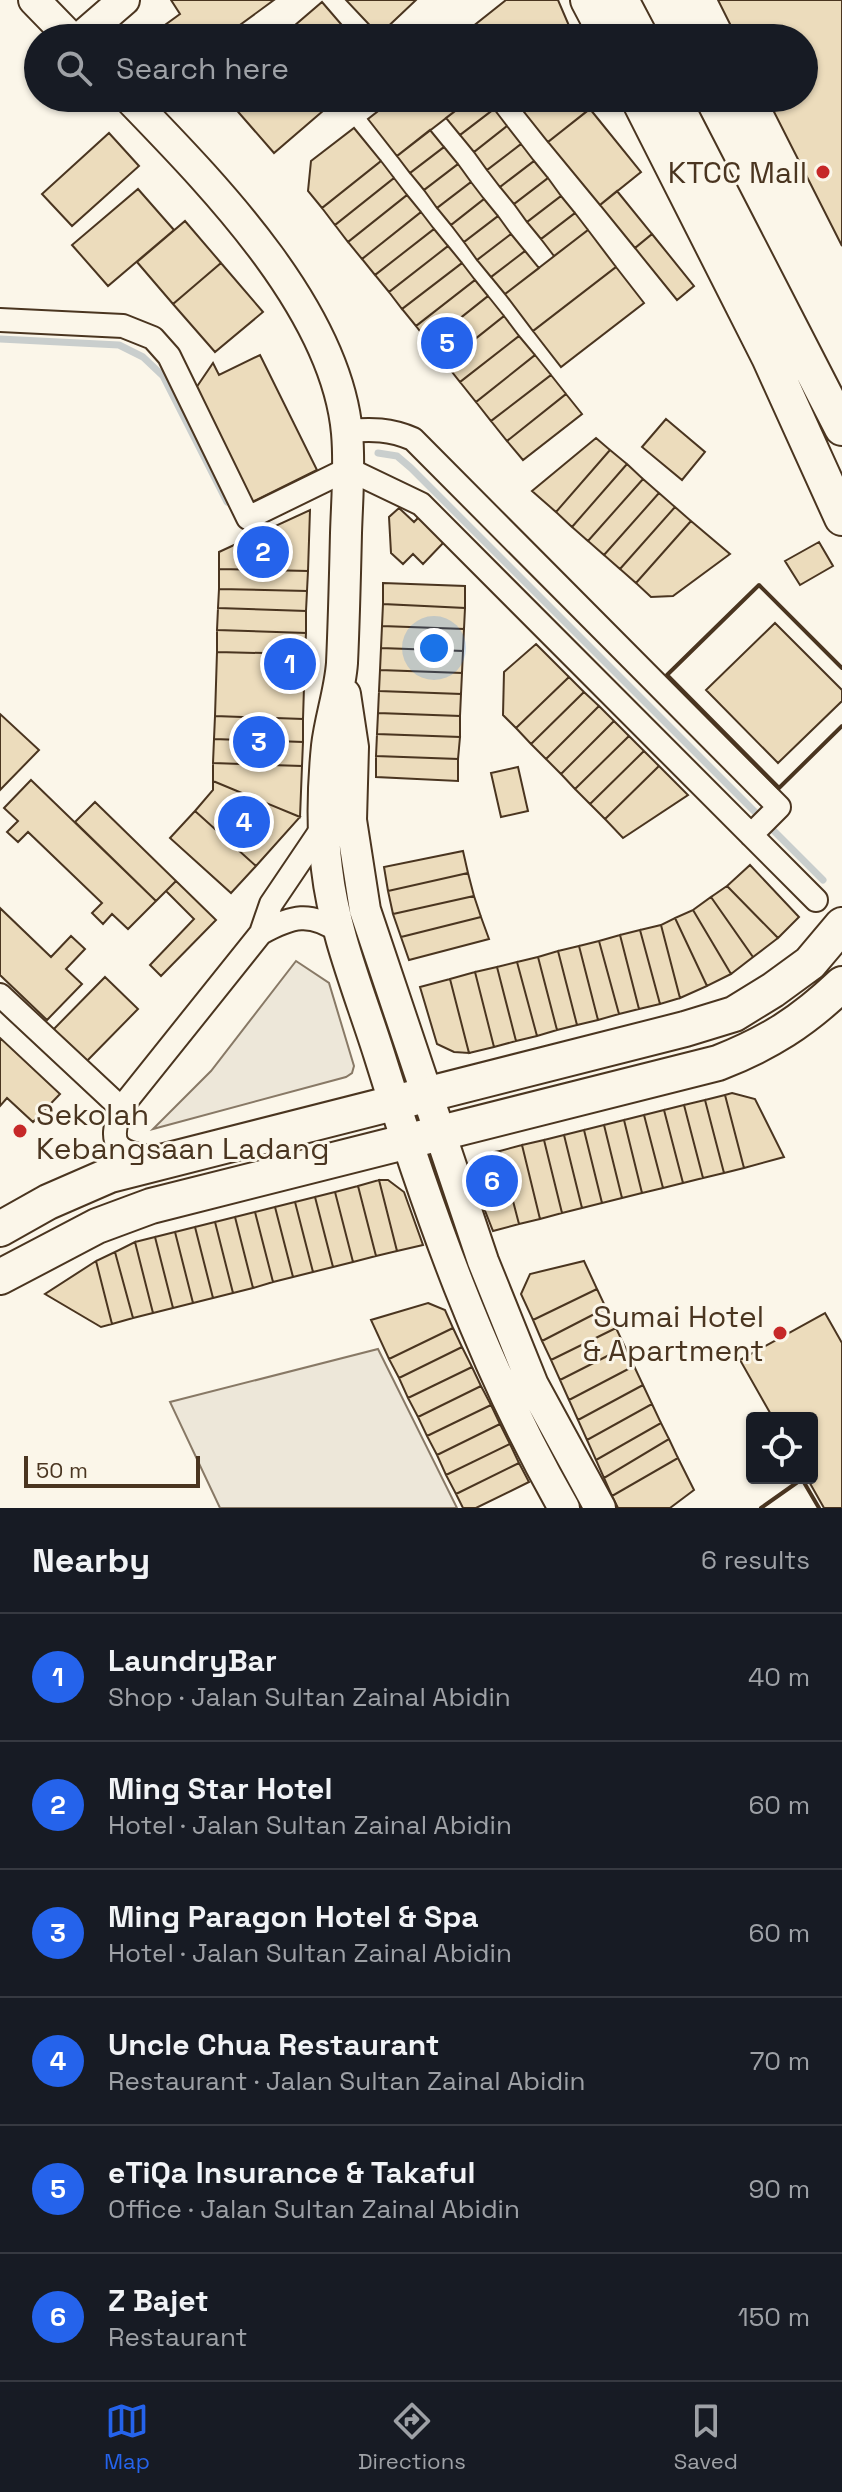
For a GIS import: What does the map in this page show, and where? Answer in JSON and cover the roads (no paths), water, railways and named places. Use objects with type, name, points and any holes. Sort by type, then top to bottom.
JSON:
[{"type":"main road","points":[[588,0],[601,24]]},
{"type":"main road","points":[[621,0],[634,24]]},
{"type":"main road","points":[[645,112],[769,357],[842,518]]},
{"type":"main road","points":[[679,112],[842,428]]},
{"type":"main road","points":[[805,357],[842,403]]},
{"type":"main road","points":[[0,1229],[48,1202],[110,1175],[670,1033],[734,1014],[810,963],[842,925]]},
{"type":"main road","points":[[0,1277],[97,1226],[151,1206],[718,1063],[761,1046],[816,1009],[842,984]]},
{"type":"street","points":[[34,0],[57,24]]},
{"type":"street","points":[[96,24],[124,0]]},
{"type":"street","points":[[142,112],[233,212],[292,291],[323,344],[334,372],[347,431],[348,469],[342,668],[327,746],[327,870],[340,932],[410,1098]]},
{"type":"street","points":[[0,320],[123,326],[153,338],[169,356],[248,518],[348,469]]},
{"type":"street","points":[[347,431],[378,429],[413,439],[779,807],[751,835]]},
{"type":"street","points":[[348,469],[421,504],[816,900]]},
{"type":"street","points":[[342,668],[353,747],[351,820],[363,897],[451,1270],[505,1394],[564,1508]]},
{"type":"street","points":[[166,1160],[128,1154],[118,1147],[114,1134],[121,1108],[261,933],[271,904],[325,824]]},
{"type":"street","points":[[261,933],[289,920],[307,917],[325,921],[340,932]]},
{"type":"street","points":[[0,995],[121,1108]]},
{"type":"street","points":[[422,1138],[483,1261],[533,1385],[600,1508]]},
{"type":"waterway","points":[[0,339],[119,345],[143,357],[163,376],[227,502]]},
{"type":"waterway","points":[[378,453],[397,456],[411,468],[823,880]]},
{"type":"place","name":"KTCC Mall","points":[[823,172]]},
{"type":"place","name":"eTiQa Insurance & Takaful","points":[[447,343]]},
{"type":"place","name":"Ming Star Hotel","points":[[263,552]]},
{"type":"place","name":"LaundryBar","points":[[290,664]]},
{"type":"place","name":"Ming Paragon Hotel & Spa","points":[[259,742]]},
{"type":"place","name":"Uncle Chua Restaurant","points":[[244,822]]},
{"type":"place","name":"Sekolah Kebangsaan Ladang","points":[[20,1131]]},
{"type":"place","name":"Z Bajet","points":[[492,1181]]},
{"type":"place","name":"Sumai Hotel & Apartment","points":[[780,1333]]}]
